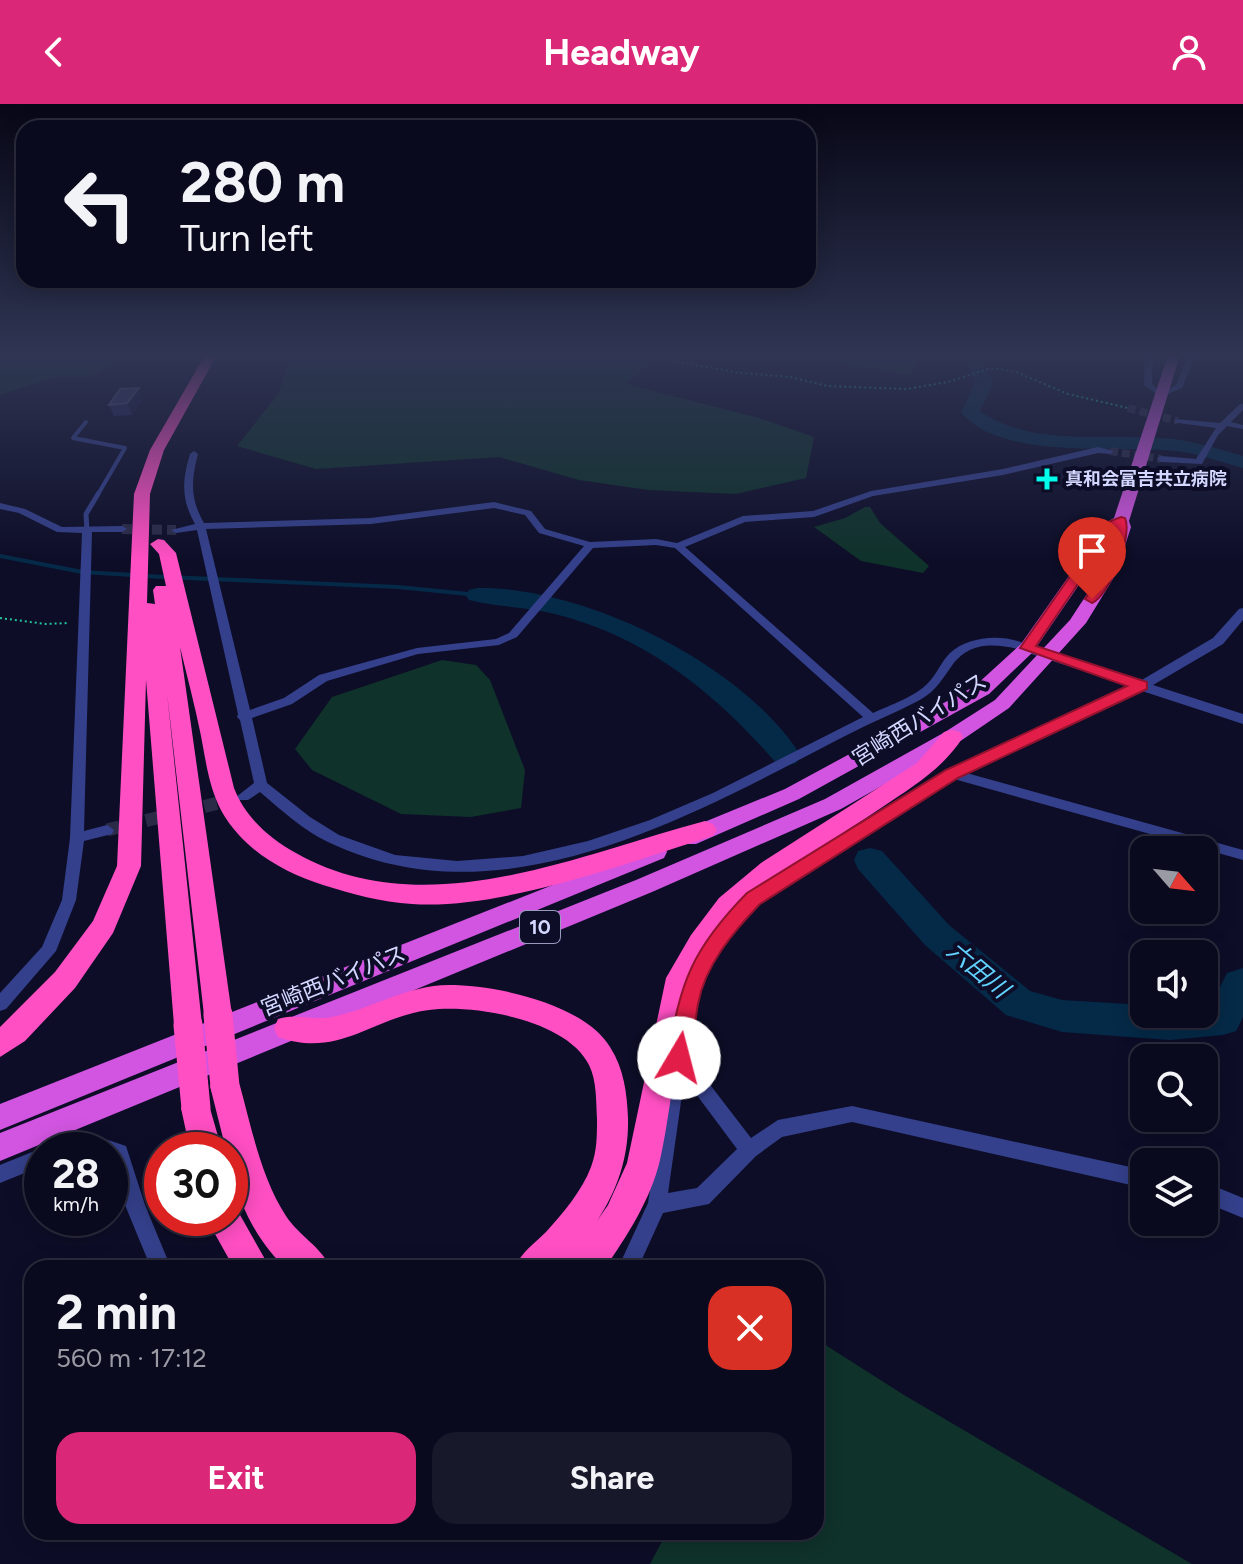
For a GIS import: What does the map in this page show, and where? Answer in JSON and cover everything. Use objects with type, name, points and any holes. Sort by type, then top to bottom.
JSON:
[{"type":"highway","points":[[0,1044],[65,980],[104,926],[129,866],[137,599],[141,583],[139,516],[142,494],[157,450],[173,423]]},
{"type":"highway","points":[[182,423],[155,490],[167,537],[167,553],[226,797],[251,833],[291,863],[349,886],[426,895],[481,892],[557,875],[666,839],[705,830]]},
{"type":"highway","name":"宮崎西バイパス","points":[[0,1147],[644,886],[833,804],[952,737],[1002,704],[1038,651],[1112,525],[1121,521],[1152,423]]},
{"type":"highway","points":[[167,537],[156,555],[187,756],[225,1086],[256,1198],[291,1253],[301,1260]]},
{"type":"highway","points":[[141,583],[148,596],[196,1108],[202,1132]]},
{"type":"highway","name":"宮崎西バイパス","points":[[0,1117],[792,794],[982,690],[1038,651]]},
{"type":"highway","points":[[589,1260],[620,1217],[643,1164],[680,978],[700,943],[728,905],[770,870],[925,768],[952,737]]},
{"type":"highway","points":[[288,1028],[320,1032],[429,998],[457,998],[529,1009],[560,1023],[594,1048],[606,1072],[612,1098],[611,1153],[599,1186],[578,1222],[540,1260]]},
{"type":"highway","points":[[234,1236],[248,1260]]},
{"type":"street","points":[[1211,423],[1243,427]]},
{"type":"street","points":[[1161,459],[1199,462],[1214,434],[1224,424]]},
{"type":"street","points":[[678,546],[743,519],[814,514],[871,494],[1003,472],[1098,450],[1110,451]]},
{"type":"street","points":[[194,454],[186,485],[187,503],[201,526],[261,785],[334,839],[390,859],[442,866],[497,866],[631,835],[769,773],[870,717],[931,688],[954,653],[973,643],[1002,641],[1038,651],[1243,719]]},
{"type":"street","points":[[167,537],[201,526],[371,521],[494,505],[528,513],[542,531],[590,545],[656,542],[678,546],[870,717]]},
{"type":"street","points":[[0,506],[22,511],[60,530],[122,529]]},
{"type":"street","points":[[0,1004],[48,951],[69,900],[77,838],[87,531]]},
{"type":"street","points":[[243,717],[288,701],[323,678],[417,651],[499,642],[513,635],[590,545]]},
{"type":"street","points":[[632,1260],[657,1204],[687,1001],[696,976],[728,925],[754,898],[952,774],[1141,686],[1218,641],[1243,612]]},
{"type":"street","points":[[952,774],[1243,855]]},
{"type":"street","points":[[243,797],[261,785]]},
{"type":"street","points":[[77,838],[107,830]]},
{"type":"street","points":[[677,1077],[702,1088],[749,1150]]},
{"type":"street","points":[[657,1204],[702,1197],[749,1150],[778,1129],[852,1114],[1130,1176]]},
{"type":"street","points":[[0,1174],[24,1164]]},
{"type":"street","points":[[128,1182],[158,1260]]},
{"type":"street","points":[[1218,1198],[1243,1208]]},
{"type":"lane","points":[[85,423],[73,438],[125,448],[86,514],[87,531]]},
{"type":"path","points":[[0,618],[46,624],[84,623]]},
{"type":"green space","points":[[255,423],[774,423],[814,437],[806,478],[736,494],[648,490],[579,480],[499,457],[316,469],[237,446]]},
{"type":"green space","points":[[870,507],[880,523],[929,566],[923,573],[861,561],[814,527],[845,518]]},
{"type":"green space","points":[[442,660],[476,665],[490,680],[525,770],[521,808],[471,817],[401,814],[312,770],[295,749],[332,697]]},
{"type":"green space","points":[[824,1344],[904,1395],[1192,1564],[650,1564],[663,1540],[824,1540]]},
{"type":"waterway","points":[[985,423],[1011,433],[1040,438],[1184,446],[1243,462]]},
{"type":"waterway","points":[[0,556],[82,572],[133,575]]},
{"type":"waterway","points":[[143,576],[398,587],[478,595]]},
{"type":"waterway","name":"六田川","points":[[478,595],[500,596],[560,608],[634,634],[701,674],[760,726],[786,756]]},
{"type":"waterway","name":"六田川","points":[[870,860],[937,935],[1019,1004],[1062,1016],[1170,1023],[1223,1019],[1240,984],[1243,984]]},
{"type":"tunnel","points":[[1110,451],[1161,459]]},
{"type":"tunnel","points":[[122,529],[176,530]]},
{"type":"tunnel","points":[[107,830],[235,799]]},
{"type":"place","name":"真和会富吉共立病院","points":[[1047,479]]},
{"type":"route","points":[[679,1058],[687,1001],[696,976],[728,925],[754,898],[952,774],[1141,686],[1027,648],[1112,525],[1121,521],[1123,527],[1108,574],[1092,599]]}]
